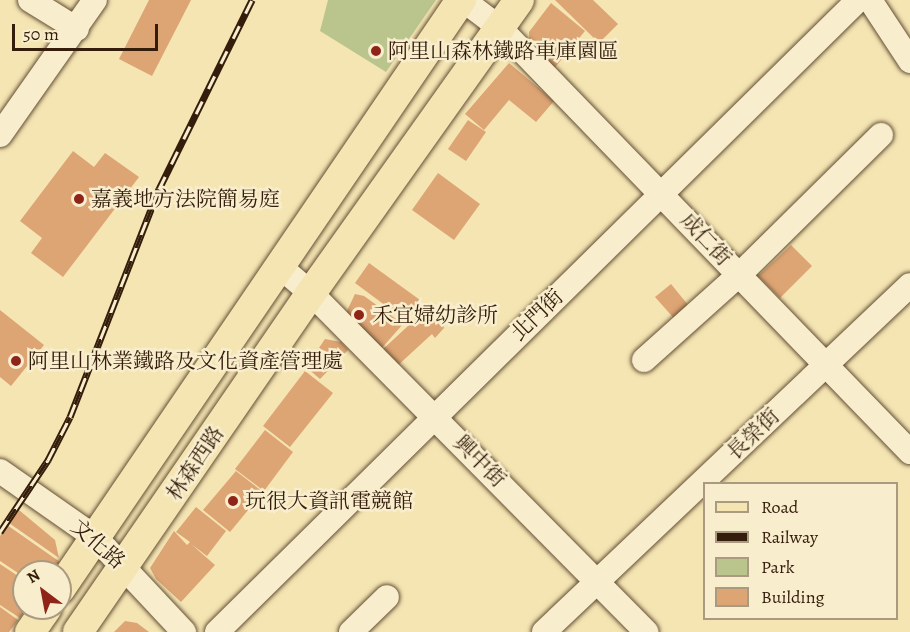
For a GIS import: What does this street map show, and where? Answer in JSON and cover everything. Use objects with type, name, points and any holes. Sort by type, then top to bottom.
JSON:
[{"type":"main road","name":"林森西路","points":[[72,572],[462,0]]},
{"type":"main road","name":"林森西路","points":[[78,632],[311,293],[519,0]]},
{"type":"street","points":[[30,0],[77,29]]},
{"type":"street","points":[[0,135],[77,29],[95,0]]},
{"type":"street","name":"林森西路","points":[[462,0],[500,28]]},
{"type":"street","name":"北門街","points":[[217,632],[858,0]]},
{"type":"street","points":[[870,0],[910,61]]},
{"type":"street","name":"成仁街","points":[[500,28],[662,192],[910,452]]},
{"type":"street","points":[[644,360],[740,274],[880,135]]},
{"type":"street","points":[[279,266],[311,293]]},
{"type":"street","name":"長榮街","points":[[544,632],[910,285]]},
{"type":"street","name":"興中街","points":[[311,293],[598,580],[647,632]]},
{"type":"street","name":"文化路","points":[[0,471],[96,538],[184,632]]},
{"type":"street","points":[[351,632],[387,597]]},
{"type":"green space","name":"阿里山森林鐵路車庫園區","points":[[328,0],[436,0],[386,72],[320,31]]},
{"type":"building","points":[[149,0],[191,0],[152,76],[119,59]]},
{"type":"building","points":[[555,0],[593,0],[618,24],[599,43]]},
{"type":"building","points":[[551,3],[585,31],[552,71],[530,50],[529,32]]},
{"type":"building","points":[[509,63],[554,101],[536,122],[509,100],[484,130],[465,114]]},
{"type":"building","points":[[468,120],[486,132],[466,161],[448,149]]},
{"type":"building","name":"嘉義地方法院簡易庭","points":[[73,151],[94,167],[105,153],[139,177],[63,277],[31,253],[42,238],[20,221]]},
{"type":"building","points":[[438,173],[480,204],[454,240],[412,210]]},
{"type":"building","points":[[791,245],[812,266],[780,298],[758,276]]},
{"type":"building","points":[[369,263],[420,300],[405,320],[355,283]]},
{"type":"building","points":[[671,284],[693,311],[679,324],[655,297]]},
{"type":"building","points":[[355,294],[364,296],[403,324],[381,349],[346,313]]},
{"type":"building","name":"阿里山林業鐵路及文化資產管理處","points":[[0,310],[44,345],[11,386],[0,377]]},
{"type":"building","points":[[422,313],[431,313],[443,322],[444,328],[435,338],[432,334],[396,367],[381,351]]},
{"type":"building","points":[[325,339],[341,342],[348,350],[320,379],[306,367]]},
{"type":"building","points":[[305,371],[333,393],[290,447],[263,426]]},
{"type":"building","points":[[265,430],[293,452],[264,491],[235,469]]},
{"type":"building","name":"玩很大資訊電競館","points":[[236,471],[263,492],[230,532],[203,510]]},
{"type":"building","points":[[196,507],[226,531],[207,556],[191,544],[215,565],[181,602],[156,579],[150,568],[174,531],[187,545],[190,542],[176,532]]},
{"type":"building","points":[[19,510],[55,540],[59,558],[9,523]]},
{"type":"building","points":[[7,525],[57,560],[12,560],[12,569],[0,561],[0,536]]},
{"type":"building","points":[[0,564],[12,572],[12,613],[0,605]]},
{"type":"building","points":[[0,607],[12,616],[12,620],[18,620],[9,632],[0,632]]},
{"type":"building","points":[[125,621],[137,623],[149,632],[114,632]]},
{"type":"railway","points":[[0,532],[48,460],[70,417],[159,189],[252,0]]},
{"type":"place","name":"阿里山森林鐵路車庫園區","points":[[376,51]]},
{"type":"place","name":"嘉義地方法院簡易庭","points":[[79,199]]},
{"type":"place","name":"禾宜婦幼診所","points":[[359,315]]},
{"type":"place","name":"阿里山林業鐵路及文化資產管理處","points":[[16,361]]},
{"type":"place","name":"玩很大資訊電競館","points":[[233,501]]}]
